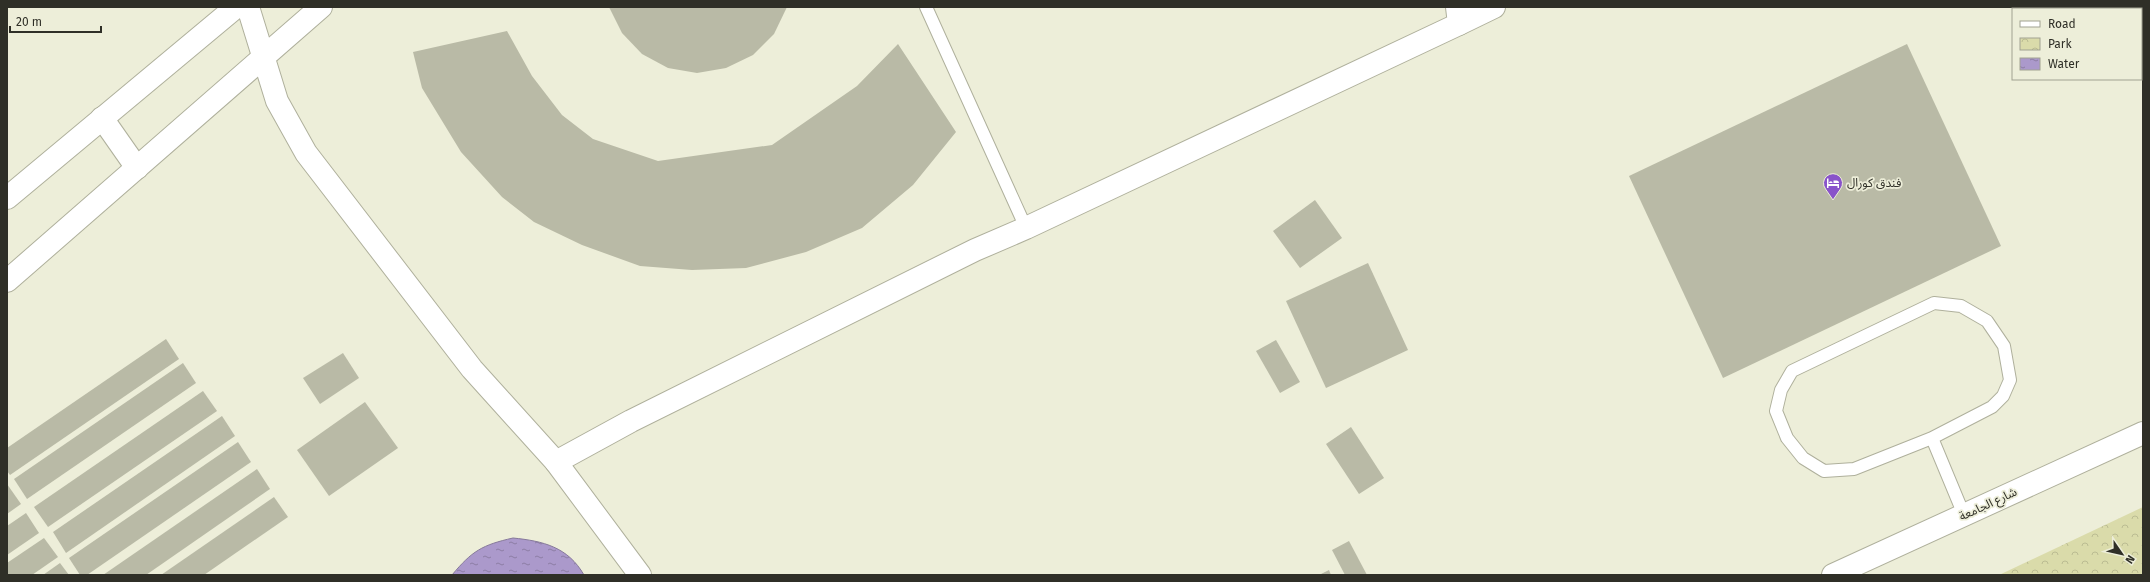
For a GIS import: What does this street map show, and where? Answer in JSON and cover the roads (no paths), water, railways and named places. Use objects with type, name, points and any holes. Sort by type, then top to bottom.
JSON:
[{"type":"street","points":[[7,198],[236,7]]},
{"type":"street","points":[[248,7],[277,102],[306,153],[472,369],[556,462],[640,575]]},
{"type":"street","points":[[7,281],[321,7]]},
{"type":"street","points":[[556,462],[638,418],[975,250],[1026,228],[1458,15],[1494,7]]},
{"type":"street","points":[[102,118],[137,168]]},
{"type":"street","name":"شارع الجامعة","points":[[1833,575],[2143,433]]},
{"type":"lane","points":[[926,7],[1026,228]]},
{"type":"lane","points":[[1934,303],[1961,306],[1988,321],[2004,346],[2010,380],[2003,396],[1992,407],[1932,438],[1854,470],[1824,471],[1803,458],[1787,438],[1776,411],[1781,390],[1792,371],[1934,303]]},
{"type":"lane","points":[[1932,438],[1964,514]]},
{"type":"water","points":[[513,538],[534,541],[554,547],[578,565],[584,575],[452,575],[478,550],[493,543]]},
{"type":"place","name":"فندق كورال","points":[[1833,200]]}]
